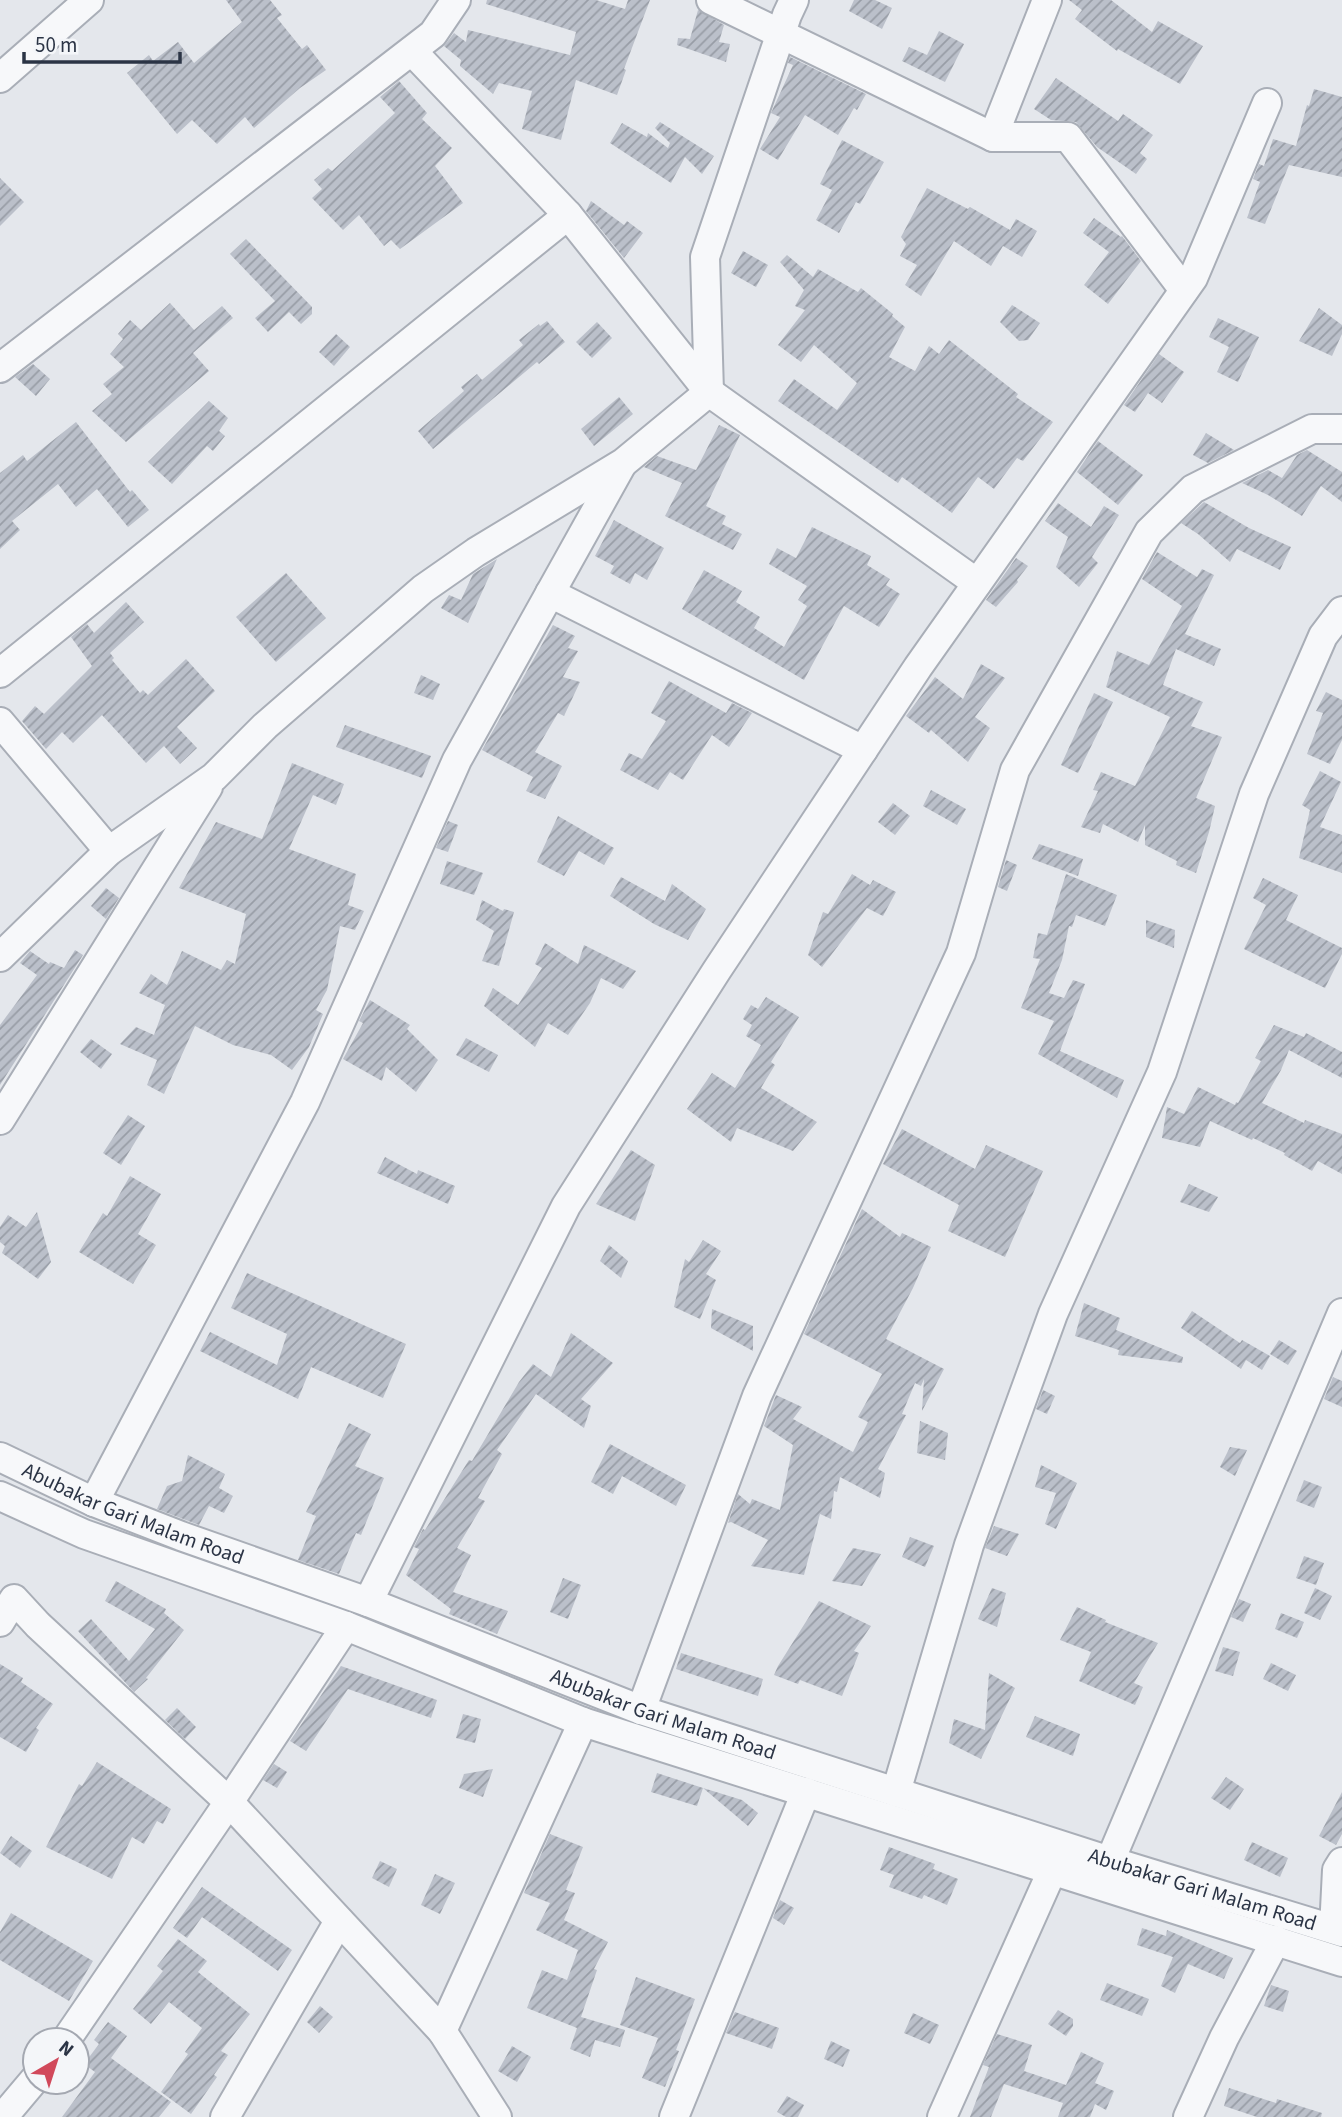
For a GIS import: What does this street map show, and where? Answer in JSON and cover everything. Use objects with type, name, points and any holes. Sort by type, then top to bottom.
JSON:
[{"type":"street","points":[[0,78],[89,0]]},
{"type":"street","points":[[0,368],[412,51],[433,34],[456,0]]},
{"type":"street","points":[[711,0],[993,137],[1068,137],[1184,290]]},
{"type":"street","points":[[709,392],[705,257],[780,33],[794,0]]},
{"type":"street","points":[[993,137],[1047,0]]},
{"type":"street","points":[[412,51],[568,215],[709,392],[977,583]]},
{"type":"street","points":[[368,1602],[566,1206],[717,970],[863,750],[977,583],[1193,278],[1267,103]]},
{"type":"street","points":[[0,673],[568,215]]},
{"type":"street","points":[[0,957],[109,850],[214,777],[265,726],[423,589],[476,552],[623,463],[709,392]]},
{"type":"street","points":[[641,1710],[757,1396],[961,953],[1015,770],[1149,532],[1193,489],[1312,429],[1342,429]]},
{"type":"street","points":[[94,1502],[305,1102],[457,760],[623,463]]},
{"type":"street","points":[[551,593],[863,750]]},
{"type":"street","points":[[896,1792],[969,1545],[1053,1314],[1162,1072],[1254,794],[1323,636],[1342,611]]},
{"type":"street","points":[[0,722],[109,850]]},
{"type":"street","points":[[0,1121],[214,777]]},
{"type":"street","points":[[1110,1861],[1342,1313]]},
{"type":"street","name":"Abubakar Gari Malam Road","points":[[0,1457],[94,1502],[181,1536],[368,1602],[641,1710],[1110,1861],[1338,1931]]},
{"type":"street","points":[[0,1496],[84,1534],[346,1626],[583,1722],[1342,1962]]},
{"type":"street","points":[[5,1600],[38,1625],[229,1802],[442,2031],[490,2114]]},
{"type":"street","points":[[76,2026],[346,1626]]},
{"type":"street","points":[[442,2031],[583,1722]]},
{"type":"street","points":[[674,2117],[806,1791]]},
{"type":"street","points":[[1338,1931],[1337,1870],[1342,1861]]},
{"type":"street","points":[[942,2117],[1052,1871]]},
{"type":"street","points":[[225,2117],[339,1921]]},
{"type":"street","points":[[1188,2117],[1223,2038],[1276,1940]]},
{"type":"street","points":[[3,2117],[21,2096]]},
{"type":"building","points":[[226,0],[270,0],[282,15],[277,18],[302,49],[307,45],[326,70],[300,88],[254,128],[245,117],[217,144],[192,120],[177,134],[127,73],[149,55],[153,61],[178,42],[194,63],[242,22]]},
{"type":"building","points":[[487,0],[596,0],[625,9],[628,0],[650,0],[617,95],[576,80],[561,140],[522,129],[532,91],[499,83],[493,94],[460,66],[461,60],[444,46],[454,33],[466,42],[468,30],[570,55],[576,32],[486,4]]},
{"type":"building","points":[[854,0],[875,0],[892,8],[882,29],[849,11]]},
{"type":"building","points":[[1069,0],[1111,0],[1152,32],[1158,21],[1203,46],[1180,84],[1118,49],[1117,51],[1075,19],[1082,10]]},
{"type":"building","points":[[698,10],[724,25],[719,42],[730,44],[726,62],[677,45],[678,38],[690,39]]},
{"type":"building","points":[[939,31],[964,44],[945,82],[902,61],[909,47],[927,55]]},
{"type":"building","points":[[790,57],[866,94],[838,135],[805,115],[778,160],[760,149],[780,117],[771,113],[793,65],[788,63]]},
{"type":"building","points":[[1056,78],[1118,121],[1123,114],[1153,135],[1140,153],[1147,159],[1136,174],[1097,147],[1076,122],[1051,120],[1034,109]]},
{"type":"building","points":[[399,81],[427,113],[422,119],[452,148],[435,166],[463,203],[400,249],[391,240],[384,246],[359,215],[343,230],[312,198],[322,189],[314,180],[328,168],[332,171],[395,113],[380,97]]},
{"type":"building","points":[[1314,89],[1342,97],[1342,177],[1289,165],[1265,224],[1247,218],[1260,182],[1253,179],[1259,164],[1264,166],[1273,139],[1296,146]]},
{"type":"building","points":[[660,122],[714,156],[702,174],[685,157],[671,183],[610,143],[622,123],[647,137],[648,133],[668,148],[670,143],[655,128]]},
{"type":"building","points":[[842,140],[884,162],[860,204],[856,202],[839,233],[816,220],[832,190],[820,184]]},
{"type":"building","points":[[0,178],[24,202],[0,226]]},
{"type":"building","points":[[927,188],[968,209],[970,207],[1010,230],[1016,219],[1037,231],[1022,257],[1003,246],[991,266],[954,241],[921,296],[905,285],[917,265],[900,256],[906,244],[901,237]]},
{"type":"building","points":[[591,201],[624,225],[627,221],[643,233],[624,258],[586,211]]},
{"type":"building","points":[[1094,218],[1122,236],[1141,261],[1108,304],[1084,285],[1109,252],[1083,233]]},
{"type":"building","points":[[246,239],[312,307],[312,314],[301,324],[289,312],[268,332],[255,318],[275,301],[230,254]]},
{"type":"building","points":[[743,251],[768,265],[756,287],[731,273]]},
{"type":"building","points":[[787,255],[813,277],[818,269],[858,292],[861,288],[893,314],[905,327],[889,357],[915,371],[929,346],[939,354],[949,340],[1018,394],[1016,397],[1053,422],[1023,461],[1017,458],[994,489],[978,477],[952,513],[902,477],[898,483],[778,401],[794,379],[837,410],[857,383],[814,345],[801,362],[778,345],[805,310],[795,306],[804,290],[780,262]]},
{"type":"building","points":[[170,303],[194,330],[222,306],[233,318],[193,353],[209,371],[126,442],[92,411],[112,394],[103,384],[124,367],[110,354],[123,339],[118,334],[130,320],[141,330]]},
{"type":"building","points":[[1012,305],[1040,323],[1028,340],[1019,341],[1000,322]]},
{"type":"building","points":[[1319,308],[1342,325],[1342,334],[1332,356],[1299,341]]},
{"type":"building","points":[[1218,318],[1259,337],[1238,382],[1217,372],[1229,347],[1209,337]]},
{"type":"building","points":[[547,321],[565,342],[433,449],[418,431],[464,391],[461,387],[477,374],[482,380],[523,345],[519,340]]},
{"type":"building","points":[[597,322],[612,338],[592,358],[576,342]]},
{"type":"building","points":[[336,334],[350,347],[334,366],[319,352]]},
{"type":"building","points":[[1159,354],[1184,372],[1162,403],[1148,393],[1135,412],[1124,405]]},
{"type":"building","points":[[33,364],[50,379],[36,396],[15,377]]},
{"type":"building","points":[[619,397],[633,414],[594,446],[581,429]]},
{"type":"building","points":[[209,401],[228,418],[219,431],[225,436],[213,451],[207,446],[172,484],[148,462]]},
{"type":"building","points":[[76,422],[130,492],[132,490],[149,510],[128,527],[97,489],[76,507],[58,484],[12,521],[20,530],[0,549],[0,473],[23,455],[27,461]]},
{"type":"building","points":[[719,425],[740,435],[706,506],[726,516],[722,524],[742,534],[733,550],[665,516],[682,483],[644,467],[657,456],[696,470]]},
{"type":"building","points":[[1206,433],[1234,450],[1208,463],[1193,455]]},
{"type":"building","points":[[1098,441],[1143,475],[1118,505],[1077,472]]},
{"type":"building","points":[[1307,450],[1342,472],[1342,502],[1321,486],[1302,516],[1242,483],[1268,470],[1282,478],[1297,455]]},
{"type":"building","points":[[1204,502],[1249,528],[1291,547],[1280,570],[1237,549],[1230,562],[1181,523]]},
{"type":"building","points":[[1058,503],[1091,527],[1104,506],[1119,515],[1092,557],[1098,563],[1079,587],[1056,567],[1068,537],[1045,521]]},
{"type":"building","points":[[614,520],[664,548],[647,580],[635,573],[630,584],[610,573],[614,566],[595,556]]},
{"type":"building","points":[[812,527],[871,556],[867,565],[890,579],[886,585],[900,594],[879,627],[844,606],[804,680],[682,609],[704,570],[742,591],[736,602],[760,617],[754,628],[784,647],[807,606],[798,600],[807,586],[769,564],[777,548],[796,558]]},
{"type":"building","points":[[1157,552],[1197,577],[1202,569],[1214,575],[1185,634],[1221,649],[1214,666],[1176,649],[1163,685],[1203,702],[1191,726],[1222,737],[1196,798],[1215,806],[1196,873],[1176,865],[1177,861],[1145,845],[1145,825],[1138,842],[1103,824],[1100,833],[1081,827],[1098,791],[1093,790],[1101,772],[1135,786],[1170,717],[1106,687],[1117,651],[1149,665],[1182,606],[1142,579]]},
{"type":"building","points":[[1016,558],[1028,566],[996,607],[986,600]]},
{"type":"building","points":[[497,559],[468,623],[441,608],[449,595],[461,600],[473,574]]},
{"type":"building","points":[[286,573],[326,618],[276,662],[236,617]]},
{"type":"building","points":[[126,602],[144,622],[110,653],[114,658],[112,660],[140,693],[143,690],[148,695],[186,659],[215,691],[177,727],[197,748],[180,764],[164,746],[146,763],[102,715],[73,743],[62,732],[46,749],[22,721],[35,706],[44,714],[92,666],[71,637],[87,624],[94,633]]},
{"type":"building","points":[[553,625],[575,636],[568,648],[578,651],[563,677],[580,682],[564,716],[558,713],[535,752],[562,766],[545,799],[526,791],[533,777],[482,750]]},
{"type":"building","points":[[981,664],[1005,678],[975,717],[990,728],[968,762],[931,730],[929,733],[906,716],[935,677],[963,699]]},
{"type":"building","points":[[421,675],[440,684],[433,700],[414,693]]},
{"type":"building","points":[[669,681],[726,713],[732,703],[752,713],[729,747],[712,735],[683,780],[670,772],[658,790],[620,770],[629,753],[642,759],[666,721],[651,713]]},
{"type":"building","points":[[1326,692],[1342,700],[1342,740],[1330,764],[1307,754],[1323,713],[1316,711]]},
{"type":"building","points":[[1094,693],[1113,702],[1078,773],[1061,765]]},
{"type":"building","points":[[345,725],[431,756],[422,778],[336,747]]},
{"type":"building","points":[[292,763],[344,784],[336,805],[313,795],[289,849],[356,874],[348,905],[364,911],[355,930],[340,926],[327,990],[316,1010],[323,1014],[309,1047],[292,1070],[271,1055],[233,1045],[195,1026],[164,1094],[147,1085],[157,1060],[120,1044],[136,1027],[154,1035],[165,1005],[139,993],[151,974],[167,985],[182,951],[221,970],[227,960],[235,964],[246,914],[179,888],[216,822],[262,839]]},
{"type":"building","points":[[1320,771],[1341,782],[1320,827],[1342,835],[1342,873],[1299,858],[1310,810],[1302,805]]},
{"type":"building","points":[[931,790],[966,809],[957,825],[923,806]]},
{"type":"building","points":[[893,803],[910,816],[895,835],[878,822]]},
{"type":"building","points":[[558,816],[614,848],[604,865],[579,851],[564,876],[537,862]]},
{"type":"building","points":[[448,821],[458,825],[448,852],[436,848]]},
{"type":"building","points":[[1039,844],[1083,859],[1078,876],[1032,859]]},
{"type":"building","points":[[1006,860],[1017,865],[1007,891],[998,887]]},
{"type":"building","points":[[447,861],[483,873],[474,895],[440,884]]},
{"type":"building","points":[[852,874],[870,885],[873,880],[896,892],[883,916],[867,908],[822,967],[808,955],[823,912],[828,914]]},
{"type":"building","points":[[1066,874],[1117,895],[1105,926],[1076,915],[1072,927],[1069,926],[1062,960],[1049,993],[1064,998],[1073,980],[1085,984],[1060,1051],[1124,1080],[1117,1098],[1038,1054],[1054,1021],[1021,1008],[1040,959],[1033,958],[1038,933],[1047,935]]},
{"type":"building","points":[[621,877],[665,901],[672,884],[706,909],[688,940],[654,924],[610,896]]},
{"type":"building","points":[[1263,878],[1298,895],[1286,920],[1342,948],[1342,954],[1325,988],[1244,949],[1266,905],[1253,898]]},
{"type":"building","points":[[106,888],[119,898],[106,919],[91,906]]},
{"type":"building","points":[[482,900],[503,911],[514,912],[499,966],[482,961],[494,931],[476,920]]},
{"type":"building","points":[[1146,920],[1175,930],[1174,948],[1146,937]]},
{"type":"building","points":[[545,943],[578,964],[584,945],[636,971],[623,989],[601,978],[590,1003],[568,1035],[548,1023],[535,1047],[484,1006],[493,988],[518,1005],[542,968],[535,964]]},
{"type":"building","points":[[75,950],[83,955],[0,1085],[0,1025],[37,975],[20,963],[30,951],[49,964],[50,962],[64,968]]},
{"type":"building","points":[[766,997],[799,1017],[771,1062],[775,1065],[761,1088],[817,1122],[793,1151],[737,1128],[731,1142],[687,1109],[712,1073],[735,1088],[761,1045],[746,1036],[752,1025],[743,1019],[751,1005],[758,1009]]},
{"type":"building","points":[[370,1000],[410,1025],[407,1029],[438,1060],[416,1092],[386,1067],[382,1081],[343,1059],[363,1023],[359,1021]]},
{"type":"building","points":[[1274,1025],[1304,1037],[1306,1033],[1342,1052],[1342,1078],[1289,1050],[1262,1103],[1304,1123],[1305,1120],[1342,1134],[1342,1174],[1318,1161],[1312,1171],[1284,1155],[1285,1153],[1210,1121],[1200,1147],[1162,1138],[1167,1107],[1184,1114],[1198,1087],[1235,1105],[1238,1103],[1261,1061],[1255,1058]]},
{"type":"building","points":[[466,1038],[498,1055],[489,1072],[456,1055]]},
{"type":"building","points":[[91,1039],[112,1054],[101,1069],[80,1052]]},
{"type":"building","points":[[128,1115],[145,1126],[121,1165],[103,1153]]},
{"type":"building","points":[[902,1129],[975,1169],[986,1145],[1043,1171],[1005,1257],[948,1231],[959,1205],[883,1164]]},
{"type":"building","points":[[631,1150],[655,1165],[635,1221],[596,1204]]},
{"type":"building","points":[[385,1157],[417,1174],[418,1170],[455,1186],[448,1204],[377,1173]]},
{"type":"building","points":[[130,1176],[161,1194],[138,1234],[156,1245],[133,1284],[79,1252],[103,1213],[107,1216]]},
{"type":"building","points":[[1189,1184],[1218,1197],[1209,1212],[1180,1202]]},
{"type":"building","points":[[862,1209],[900,1237],[902,1233],[931,1247],[886,1339],[944,1369],[922,1411],[924,1379],[921,1386],[915,1383],[902,1414],[906,1415],[878,1469],[885,1473],[880,1498],[840,1477],[837,1492],[834,1491],[831,1519],[820,1514],[804,1575],[751,1566],[768,1540],[728,1523],[738,1494],[750,1504],[752,1499],[780,1510],[793,1445],[764,1426],[776,1395],[802,1407],[793,1419],[853,1452],[868,1422],[858,1417],[882,1374],[804,1334]]},
{"type":"building","points":[[37,1212],[51,1262],[38,1279],[2,1253],[5,1246],[0,1242],[0,1227],[8,1215],[26,1227]]},
{"type":"building","points":[[703,1240],[721,1251],[706,1274],[716,1280],[700,1319],[674,1307],[685,1259],[689,1262]]},
{"type":"building","points":[[609,1245],[628,1261],[621,1278],[600,1261]]},
{"type":"building","points":[[247,1273],[406,1344],[383,1398],[311,1367],[298,1399],[200,1351],[210,1332],[277,1365],[287,1334],[231,1308]]},
{"type":"building","points":[[1084,1303],[1120,1318],[1116,1330],[1183,1357],[1182,1363],[1118,1355],[1119,1350],[1075,1336]]},
{"type":"building","points":[[712,1309],[753,1326],[753,1351],[711,1328]]},
{"type":"building","points":[[1192,1311],[1240,1343],[1242,1340],[1270,1356],[1262,1370],[1246,1360],[1241,1369],[1181,1328]]},
{"type":"building","points":[[571,1333],[613,1363],[581,1399],[591,1406],[584,1428],[536,1394],[497,1450],[502,1454],[478,1498],[485,1501],[457,1548],[471,1555],[453,1592],[508,1611],[497,1634],[449,1614],[451,1609],[406,1575],[419,1549],[414,1547],[423,1529],[425,1530],[469,1460],[472,1461],[519,1382],[533,1364],[551,1377]]},
{"type":"building","points":[[1279,1340],[1297,1351],[1288,1365],[1270,1354]]},
{"type":"building","points":[[1333,1377],[1342,1381],[1342,1407],[1324,1399]]},
{"type":"building","points":[[1043,1390],[1055,1396],[1047,1414],[1036,1409]]},
{"type":"building","points":[[920,1421],[948,1433],[945,1460],[917,1453]]},
{"type":"building","points":[[349,1423],[371,1434],[355,1466],[384,1478],[361,1535],[356,1533],[339,1574],[298,1560],[316,1516],[306,1512]]},
{"type":"building","points":[[610,1444],[686,1485],[676,1506],[622,1476],[613,1494],[591,1482]]},
{"type":"building","points":[[1230,1447],[1247,1450],[1235,1476],[1220,1467]]},
{"type":"building","points":[[188,1455],[225,1474],[219,1488],[233,1496],[224,1513],[209,1506],[199,1525],[157,1509],[167,1486],[182,1481]]},
{"type":"building","points":[[1041,1465],[1077,1483],[1056,1529],[1045,1524],[1056,1493],[1035,1487]]},
{"type":"building","points":[[1304,1480],[1322,1487],[1314,1508],[1296,1501]]},
{"type":"building","points":[[994,1526],[1019,1534],[1007,1556],[985,1548]]},
{"type":"building","points":[[910,1537],[934,1546],[925,1567],[902,1557]]},
{"type":"building","points":[[853,1548],[881,1554],[862,1586],[832,1581]]},
{"type":"building","points":[[1304,1556],[1324,1563],[1316,1585],[1296,1578]]},
{"type":"building","points":[[563,1578],[581,1585],[568,1619],[550,1612]]},
{"type":"building","points":[[116,1581],[166,1609],[164,1613],[184,1630],[146,1678],[148,1679],[134,1692],[78,1631],[91,1619],[129,1661],[155,1629],[105,1601]]},
{"type":"building","points":[[992,1588],[1006,1593],[997,1627],[978,1619]]},
{"type":"building","points":[[1315,1588],[1332,1596],[1320,1620],[1304,1613]]},
{"type":"building","points":[[1239,1599],[1251,1604],[1243,1622],[1231,1617]]},
{"type":"building","points":[[819,1601],[871,1626],[854,1651],[859,1653],[842,1696],[800,1680],[798,1684],[774,1675]]},
{"type":"building","points":[[1077,1607],[1106,1620],[1105,1622],[1158,1643],[1134,1683],[1143,1687],[1135,1705],[1079,1681],[1091,1652],[1060,1640]]},
{"type":"building","points":[[1281,1613],[1304,1622],[1297,1638],[1275,1629]]},
{"type":"building","points":[[1223,1647],[1240,1652],[1233,1676],[1215,1671]]},
{"type":"building","points":[[681,1653],[763,1679],[758,1696],[676,1669]]},
{"type":"building","points":[[1271,1663],[1296,1675],[1288,1691],[1263,1679]]},
{"type":"building","points":[[0,1664],[23,1678],[21,1682],[53,1704],[36,1728],[39,1730],[26,1752],[0,1737]]},
{"type":"building","points":[[341,1666],[437,1700],[431,1718],[348,1689],[306,1751],[290,1741]]},
{"type":"building","points":[[989,1673],[1015,1688],[981,1759],[949,1743],[954,1719],[985,1730]]},
{"type":"building","points":[[177,1708],[196,1727],[185,1739],[165,1720]]},
{"type":"building","points":[[463,1714],[481,1719],[475,1743],[456,1738]]},
{"type":"building","points":[[1035,1716],[1080,1734],[1073,1756],[1026,1737]]},
{"type":"building","points":[[97,1762],[171,1809],[163,1824],[157,1821],[144,1844],[132,1837],[112,1879],[46,1847],[79,1784],[82,1786]]},
{"type":"building","points":[[274,1764],[287,1772],[277,1788],[263,1780]]},
{"type":"building","points":[[493,1769],[483,1797],[459,1788],[464,1774]]},
{"type":"building","points":[[657,1773],[703,1788],[697,1806],[651,1792]]},
{"type":"building","points":[[1226,1777],[1244,1789],[1230,1810],[1211,1798]]},
{"type":"building","points":[[703,1788],[742,1800],[758,1813],[748,1826]]},
{"type":"building","points":[[1342,1792],[1342,1834],[1336,1845],[1319,1836]]},
{"type":"building","points":[[550,1834],[583,1847],[566,1890],[575,1893],[564,1920],[608,1942],[594,1969],[597,1970],[581,2017],[625,2030],[620,2047],[595,2040],[590,2057],[570,2049],[577,2028],[527,2008],[542,1970],[567,1980],[578,1950],[536,1930],[550,1903],[524,1893]]},
{"type":"building","points":[[11,1836],[32,1851],[20,1868],[0,1853]]},
{"type":"building","points":[[1252,1842],[1288,1858],[1280,1877],[1244,1860]]},
{"type":"building","points":[[889,1847],[935,1864],[933,1869],[958,1879],[947,1905],[924,1895],[922,1899],[889,1887],[894,1875],[880,1870]]},
{"type":"building","points":[[380,1861],[397,1869],[389,1887],[372,1878]]},
{"type":"building","points":[[435,1874],[455,1883],[440,1914],[421,1905]]},
{"type":"building","points":[[202,1887],[292,1950],[278,1971],[202,1917],[187,1938],[173,1928]]},
{"type":"building","points":[[780,1900],[794,1908],[784,1925],[773,1918]]},
{"type":"building","points":[[11,1913],[93,1961],[69,2001],[0,1960],[0,1932]]},
{"type":"building","points":[[1142,1928],[1166,1936],[1167,1930],[1233,1958],[1224,1979],[1188,1964],[1175,1993],[1161,1986],[1173,1957],[1137,1945]]},
{"type":"building","points":[[178,1939],[207,1961],[198,1972],[250,2014],[221,2051],[228,2055],[214,2075],[217,2077],[191,2114],[161,2092],[188,2054],[185,2052],[202,2028],[169,2002],[151,2024],[133,2009],[163,1971],[157,1966]]},
{"type":"building","points":[[636,1977],[695,1999],[665,2087],[642,2078],[658,2038],[620,2025]]},
{"type":"building","points":[[1107,1983],[1149,1999],[1142,2016],[1100,2000]]},
{"type":"building","points":[[1271,1985],[1289,1991],[1283,2012],[1264,2006]]},
{"type":"building","points":[[320,2006],[333,2017],[319,2033],[307,2022]]},
{"type":"building","points":[[1058,2010],[1073,2019],[1073,2026],[1066,2036],[1048,2024]]},
{"type":"building","points":[[735,2012],[779,2028],[772,2049],[726,2033]]},
{"type":"building","points":[[913,2013],[939,2025],[930,2044],[904,2033]]},
{"type":"building","points":[[108,2022],[127,2036],[111,2058],[171,2102],[159,2117],[62,2117],[77,2096],[91,2096],[91,2077],[95,2072],[91,2069],[91,2055],[99,2044],[94,2040]]},
{"type":"building","points":[[997,2034],[1032,2045],[1024,2071],[1066,2085],[1081,2052],[1104,2063],[1095,2083],[1114,2091],[1106,2110],[1095,2104],[1090,2117],[1058,2117],[1063,2103],[1004,2084],[991,2117],[970,2117],[989,2067],[983,2065]]},
{"type":"building","points":[[831,2041],[850,2050],[843,2067],[824,2059]]},
{"type":"building","points":[[512,2046],[531,2057],[517,2082],[498,2071]]},
{"type":"building","points":[[1229,2088],[1276,2103],[1277,2099],[1322,2113],[1321,2117],[1257,2117],[1224,2106]]},
{"type":"building","points":[[787,2096],[804,2105],[798,2117],[786,2117],[777,2112]]}]
